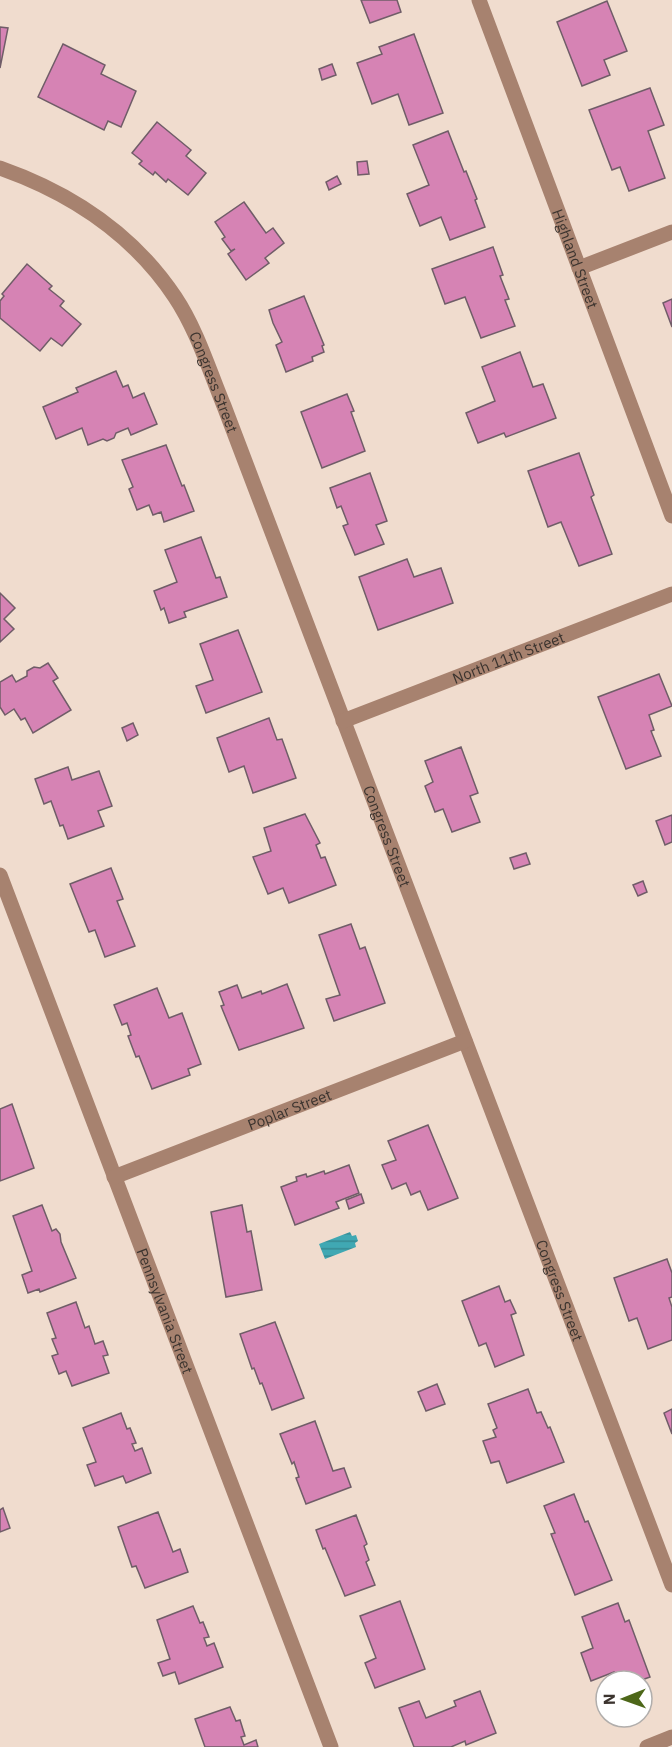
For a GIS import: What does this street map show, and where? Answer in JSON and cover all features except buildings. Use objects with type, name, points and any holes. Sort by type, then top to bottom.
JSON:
[{"type":"street","name":"Highland Street","points":[[479,0],[672,516]]},
{"type":"street","name":"Congress Street","points":[[0,168],[58,194],[113,227],[147,260],[175,298],[193,331],[224,406],[672,1585]]},
{"type":"street","points":[[579,268],[672,232]]},
{"type":"street","name":"North 11th Street","points":[[343,721],[672,594]]},
{"type":"street","name":"Pennsylvania Street","points":[[0,875],[331,1747]]},
{"type":"street","name":"Poplar Street","points":[[114,1177],[465,1041]]},
{"type":"street","points":[[647,1747],[672,1737]]},
{"type":"water","points":[[350,1232],[352,1236],[356,1235],[358,1241],[355,1243],[356,1247],[325,1259],[319,1244]]}]
